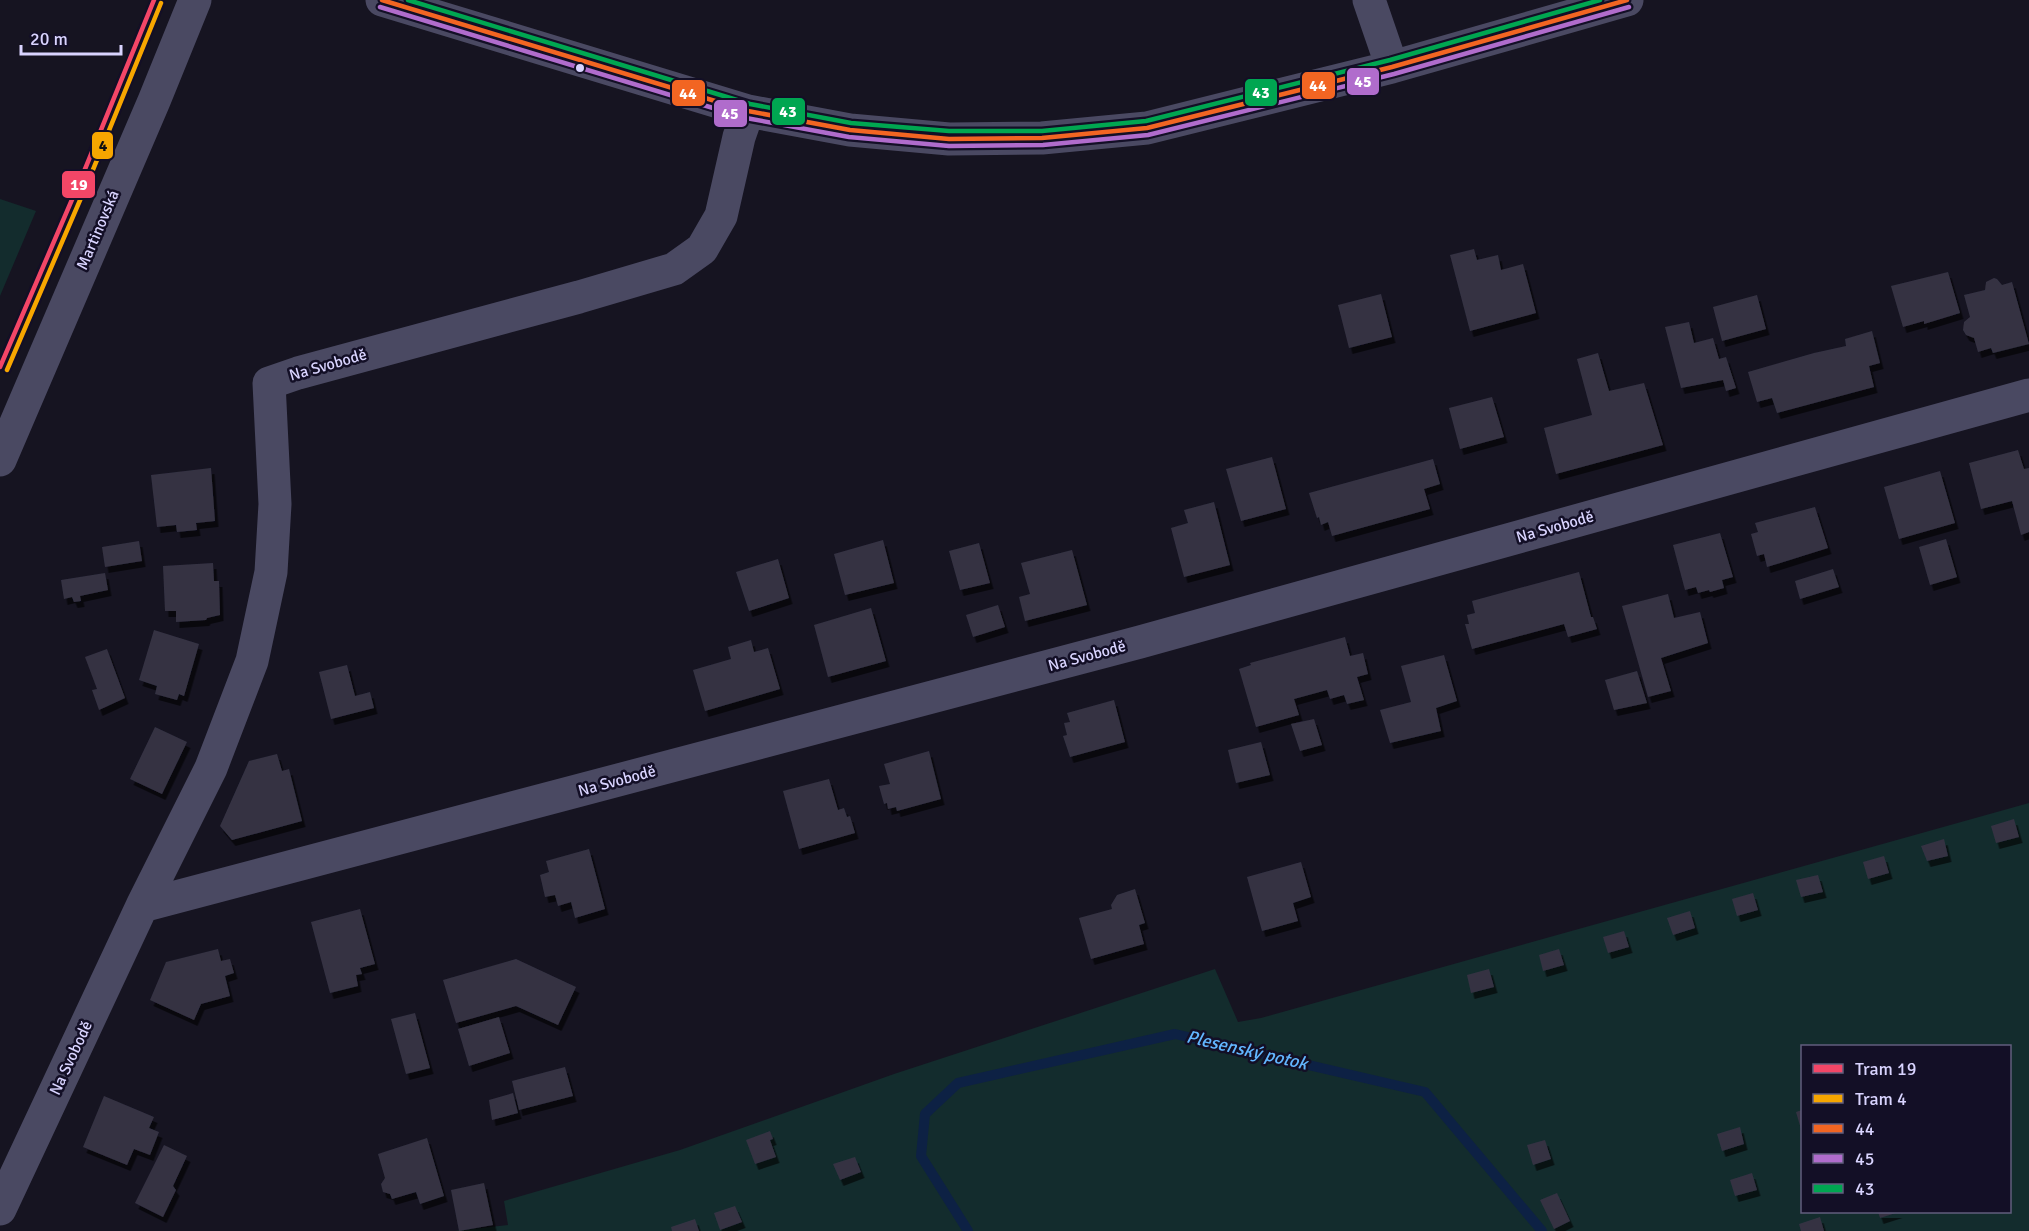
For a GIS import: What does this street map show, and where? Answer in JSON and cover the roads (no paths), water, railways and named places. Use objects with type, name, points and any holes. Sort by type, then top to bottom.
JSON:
[{"type":"street","name":"Martinovská","points":[[0,460],[195,0]]},
{"type":"street","points":[[382,0],[748,111],[861,131],[949,139],[1042,138],[1147,128],[1392,67],[1627,0]]},
{"type":"street","points":[[1369,0],[1392,67]]},
{"type":"street","name":"Na Svobodě","points":[[0,1209],[142,906],[211,768],[252,661],[271,572],[275,504],[269,383],[674,269],[702,249],[721,216],[739,137],[748,111]]},
{"type":"street","name":"Na Svobodě","points":[[142,906],[1140,642],[2029,395]]},
{"type":"waterway","name":"Plesenský potok","points":[[968,1231],[921,1156],[925,1114],[958,1083],[1175,1034],[1425,1092],[1542,1231]]},
{"type":"tram line","name":"19","points":[[0,367],[83,174],[154,0]]},
{"type":"tram line","name":"4","points":[[7,370],[90,177],[161,3]]}]
